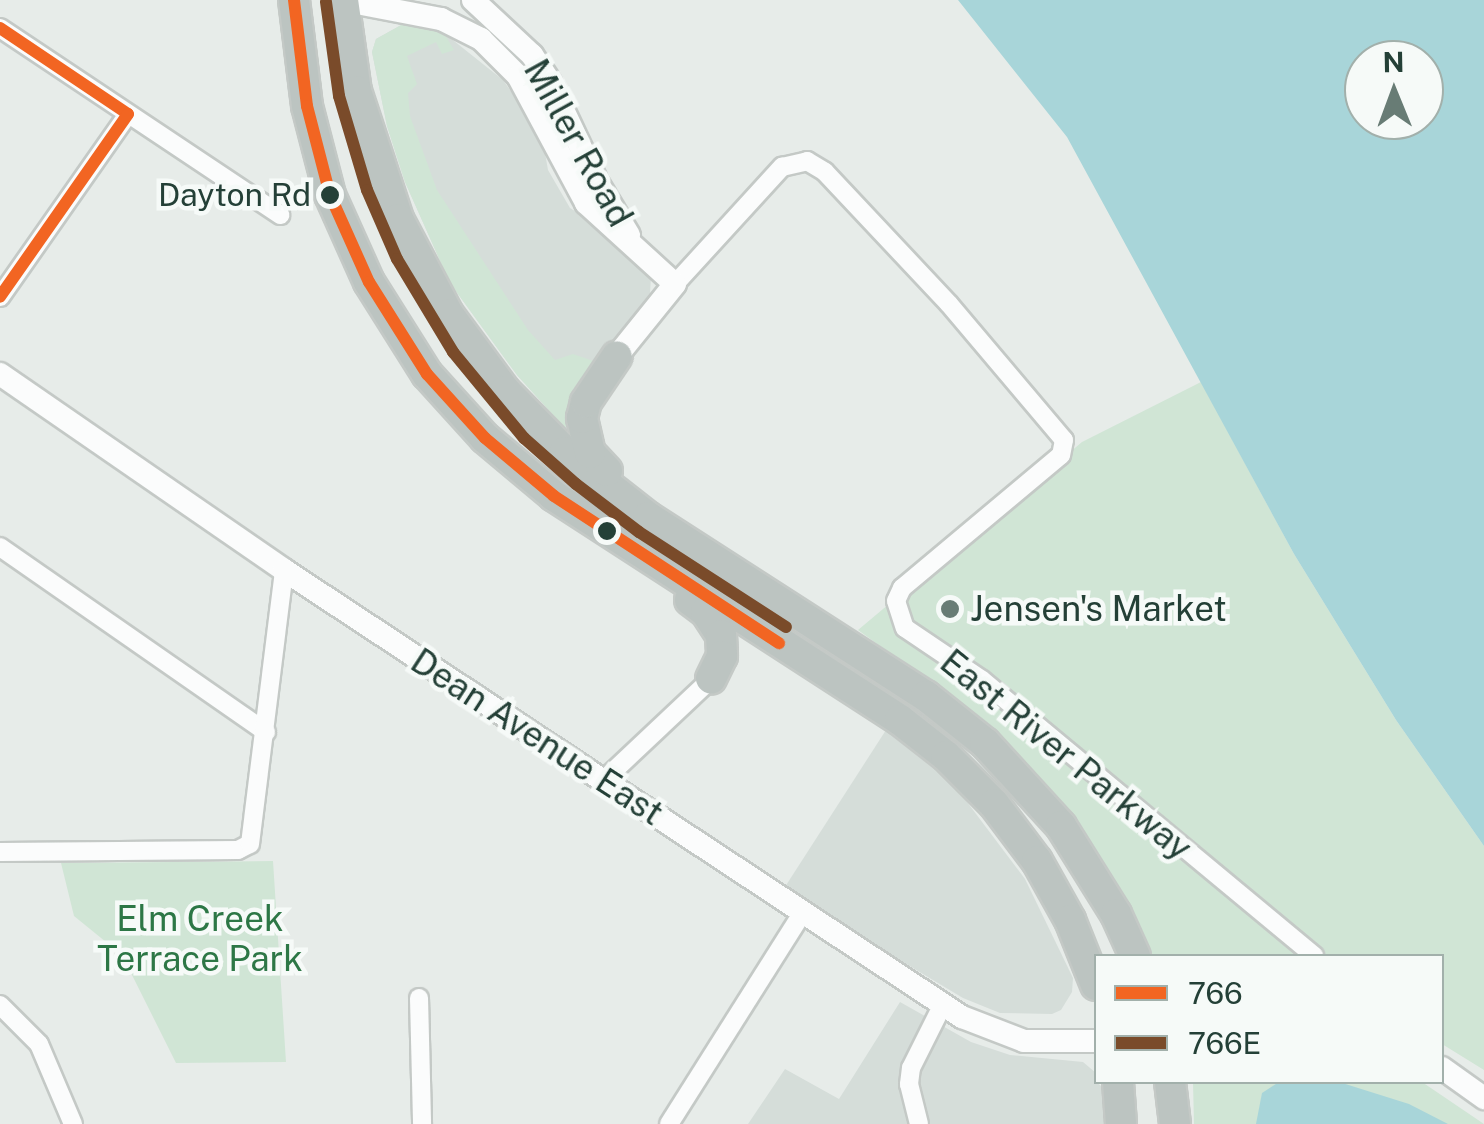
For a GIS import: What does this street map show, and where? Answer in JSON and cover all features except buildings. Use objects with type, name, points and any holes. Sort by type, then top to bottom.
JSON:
[{"type":"highway","points":[[294,0],[312,135],[340,222],[369,282],[407,346],[455,408],[554,496],[900,720],[946,756],[994,804],[1038,861],[1076,932],[1094,980]]},
{"type":"highway","points":[[342,0],[356,91],[383,182],[430,284],[467,341],[529,417],[588,472],[648,518],[926,696],[1005,762],[1039,798],[1084,858],[1133,954]]},
{"type":"highway","points":[[617,356],[583,408],[582,438],[590,453],[625,485],[712,542],[738,574]]},
{"type":"highway","points":[[554,496],[583,532],[706,612],[723,646],[711,678]]},
{"type":"highway","points":[[1118,1084],[1122,1124]]},
{"type":"highway","points":[[1170,1084],[1175,1124]]},
{"type":"street","name":"Miller Road","points":[[342,0],[440,19],[481,39],[526,88],[586,204],[675,284]]},
{"type":"street","name":"Miller Road","points":[[473,0],[508,30],[546,76],[597,182],[636,246]]},
{"type":"street","points":[[0,28],[280,215]]},
{"type":"street","points":[[0,297],[128,114]]},
{"type":"street","name":"East River Parkway","points":[[675,284],[782,167],[813,163],[825,172],[949,304],[1064,440],[1061,455],[902,588],[896,601],[904,628],[982,680],[1312,954]]},
{"type":"street","points":[[617,356],[675,284]]},
{"type":"street","name":"Dean Avenue East","points":[[0,374],[284,570],[943,1004],[996,1034],[1024,1041],[1094,1042]]},
{"type":"street","points":[[0,547],[266,732]]},
{"type":"street","points":[[0,852],[238,850],[250,844],[284,570]]},
{"type":"street","points":[[604,780],[711,678]]},
{"type":"street","points":[[669,1124],[802,914]]},
{"type":"street","points":[[419,998],[422,1124]]},
{"type":"street","points":[[918,1124],[909,1084],[911,1068],[943,1004]]},
{"type":"street","points":[[0,1005],[39,1044],[73,1124]]},
{"type":"street","points":[[1444,1069],[1484,1098]]},
{"type":"shaded area","points":[[403,24],[444,33],[503,80],[542,136],[548,170],[570,208],[592,222],[651,276],[650,294],[565,428],[517,375],[450,283],[405,182],[387,126],[372,52],[376,39]]},
{"type":"shaded area","points":[[886,730],[918,751],[955,786],[1025,879],[1073,978],[1072,992],[1061,1010],[1052,1014],[1000,1013],[963,998],[783,890]]},
{"type":"shaded area","points":[[900,1002],[971,1042],[1010,1055],[1083,1062],[1094,1071],[1094,1084],[1105,1089],[1106,1124],[748,1124],[785,1069],[839,1099]]},
{"type":"green space","points":[[403,24],[444,33],[454,50],[442,54],[436,42],[407,56],[417,84],[408,93],[410,116],[437,190],[528,330],[555,360],[573,354],[602,364],[565,428],[517,375],[450,283],[405,182],[387,126],[372,52],[376,39]]},
{"type":"green space","points":[[1201,382],[1294,554],[1396,720],[1484,846],[1484,1070],[1444,1045],[1444,954],[1150,954],[1109,873],[1066,806],[989,725],[858,630],[1082,442]]},
{"type":"green space","name":"Elm Creek Terrace Park","points":[[273,861],[286,1062],[176,1063],[122,955],[74,916],[61,863]]},
{"type":"green space","points":[[1193,1084],[1425,1084],[1484,1124],[1194,1124]]},
{"type":"water","points":[[958,0],[1484,0],[1484,846],[1396,720],[1294,554],[1067,137]]},
{"type":"water","points":[[1276,1084],[1345,1084],[1409,1104],[1448,1124],[1256,1124],[1262,1093]]},
{"type":"transit line","name":"766","points":[[294,0],[307,106],[330,195],[369,282],[427,374],[485,438],[554,496],[779,643]]},
{"type":"transit line","name":"766E","points":[[326,2],[339,96],[367,190],[397,259],[453,352],[524,438],[576,484],[639,532],[786,627]]},
{"type":"transit line","name":"766","points":[[0,28],[128,114],[0,297]]},
{"type":"place","name":"Dayton Rd","points":[[330,195]]},
{"type":"place","name":"Jensen's Market","points":[[950,609]]}]
